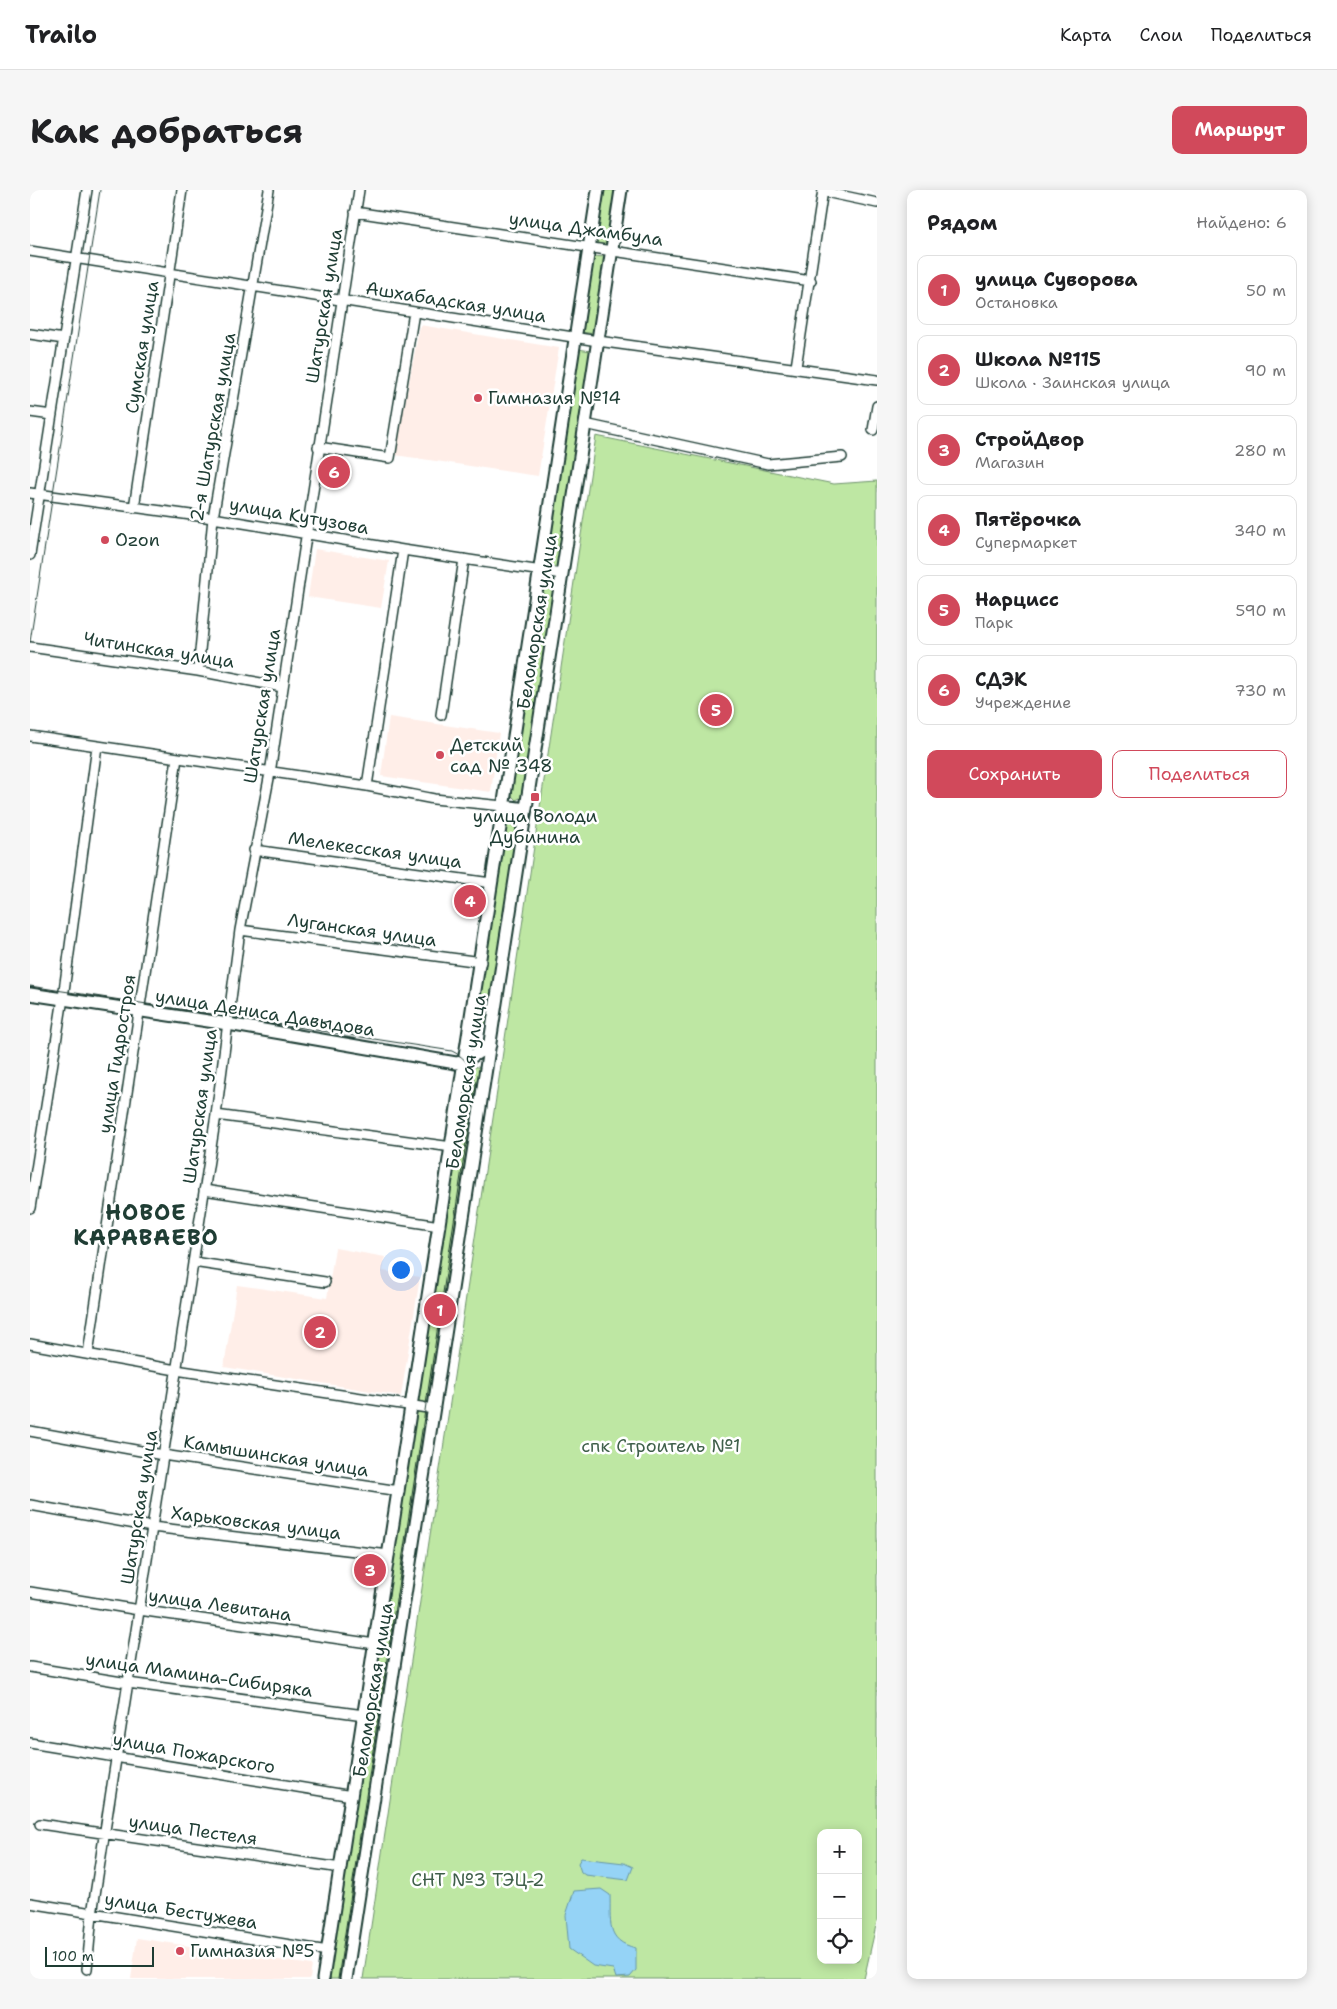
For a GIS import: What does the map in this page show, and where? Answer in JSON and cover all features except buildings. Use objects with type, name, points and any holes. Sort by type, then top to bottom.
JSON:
[{"type":"main road","name":"Беломорская улица","points":[[323,1979],[481,962],[491,883],[541,571],[598,190]]},
{"type":"main road","name":"Беломорская улица","points":[[346,1979],[621,190]]},
{"type":"main road","points":[[503,806],[526,810]]},
{"type":"main road","name":"улица Дениса Давыдова","points":[[30,994],[228,1024],[456,1063],[465,1061]]},
{"type":"main road","points":[[465,1061],[490,1044]]},
{"type":"street","points":[[30,555],[87,190]]},
{"type":"street","name":"Сумская улица","points":[[134,508],[182,190]]},
{"type":"street","name":"2-я Шатурская улица","points":[[198,670],[213,518],[269,190]]},
{"type":"street","name":"Шатурская улица","points":[[88,1969],[92,1914],[216,1115],[240,930],[270,773],[318,447],[359,190]]},
{"type":"street","points":[[796,367],[824,190],[877,203]]},
{"type":"street","name":"улица Джамбула","points":[[355,212],[811,280]]},
{"type":"street","name":"Ашхабадская улица","points":[[30,251],[598,341],[796,367],[877,380]]},
{"type":"street","points":[[318,447],[390,458],[414,312]]},
{"type":"street","points":[[30,334],[64,339]]},
{"type":"street","points":[[873,430],[877,406]]},
{"type":"street","points":[[30,412],[52,415]]},
{"type":"street","points":[[585,424],[768,464],[842,457]]},
{"type":"street","name":"улица Кутузова","points":[[30,493],[213,518],[562,574]]},
{"type":"street","points":[[367,786],[403,550]]},
{"type":"street","points":[[441,715],[464,559]]},
{"type":"street","name":"Читинская улица","points":[[30,646],[198,670],[282,687]]},
{"type":"street","points":[[30,736],[367,786],[434,799],[503,806]]},
{"type":"street","points":[[30,1208],[63,998],[97,746]]},
{"type":"street","name":"улица Гидростроя","points":[[88,1354],[178,758]]},
{"type":"street","name":"Мелекесская улица","points":[[254,850],[491,883]]},
{"type":"street","name":"Луганская улица","points":[[240,930],[481,962]]},
{"type":"street","points":[[216,1115],[452,1147]]},
{"type":"street","points":[[204,1190],[440,1226]]},
{"type":"street","points":[[193,1262],[325,1282]]},
{"type":"street","points":[[30,1344],[176,1370],[434,1409]]},
{"type":"street","name":"Камышинская улица","points":[[30,1431],[163,1455],[399,1491]]},
{"type":"street","name":"Харьковская улица","points":[[30,1505],[152,1527],[389,1555]]},
{"type":"street","name":"улица Левитана","points":[[30,1592],[139,1610],[375,1644]]},
{"type":"street","name":"улица Мамина-Сибиряка","points":[[30,1666],[128,1682],[364,1715]]},
{"type":"street","name":"улица Пожарского","points":[[30,1743],[352,1796]]},
{"type":"street","name":"улица Пестеля","points":[[40,1824],[340,1868]]},
{"type":"street","name":"улица Бестужева","points":[[30,1903],[328,1951]]},
{"type":"shaded area","name":"Гимназия №14","points":[[420,325],[559,348],[538,476],[395,455]]},
{"type":"shaded area","points":[[315,549],[389,561],[381,608],[308,597]]},
{"type":"shaded area","name":"Детский сад № 348","points":[[389,717],[499,733],[491,792],[381,776]]},
{"type":"shaded area","points":[[335,1248],[385,1257],[383,1271],[420,1277],[401,1396],[224,1367],[237,1285],[327,1298]]},
{"type":"shaded area","name":"Гимназия №5","points":[[137,1938],[312,1965],[310,1979],[131,1979]]},
{"type":"green space","points":[[603,190],[615,190],[607,245],[595,243]]},
{"type":"green space","points":[[593,256],[605,257],[594,334],[582,332]]},
{"type":"green space","points":[[578,349],[591,351],[560,565],[552,569],[546,563]]},
{"type":"green space","points":[[596,436],[834,484],[877,481],[877,1921],[864,1979],[363,1979]]},
{"type":"green space","points":[[551,578],[556,582],[522,797],[516,800],[511,795],[544,580]]},
{"type":"green space","points":[[509,813],[519,815],[489,1024],[476,1022]]},
{"type":"green space","points":[[470,1066],[484,1068],[430,1405],[416,1403]]},
{"type":"green space","points":[[414,1411],[429,1413],[341,1979],[326,1979]]},
{"type":"water","points":[[581,1858],[624,1863],[633,1867],[628,1880],[585,1875],[581,1872],[578,1863]]},
{"type":"water","points":[[601,1889],[610,1895],[610,1921],[614,1935],[626,1945],[636,1948],[636,1970],[630,1977],[616,1978],[613,1969],[593,1966],[569,1949],[566,1915],[574,1891]]},
{"type":"tram line","points":[[30,642],[100,190]]},
{"type":"tram line","points":[[30,986],[452,1051],[465,1060],[473,1073],[475,1084],[338,1979]]},
{"type":"place","name":"Гимназия №14","points":[[478,398]]},
{"type":"place","name":"СДЭК","points":[[334,472]]},
{"type":"place","name":"Ozon","points":[[105,540]]},
{"type":"place","name":"Нарцисс","points":[[716,710]]},
{"type":"place","name":"Детский сад № 348","points":[[440,755]]},
{"type":"place","name":"улица Володи Дубинина","points":[[535,797]]},
{"type":"place","name":"Пятёрочка","points":[[470,901]]},
{"type":"place","name":"улица Суворова","points":[[440,1310]]},
{"type":"place","name":"Школа №115","points":[[320,1332]]},
{"type":"place","name":"СтройДвор","points":[[370,1570]]},
{"type":"place","name":"Гимназия №5","points":[[180,1951]]},
{"type":"district","name":"НОВОЕ КАРАВАЕВО","points":[[146,1224]]},
{"type":"park label","name":"спк Строитель №1","points":[[661,1446]]},
{"type":"park label","name":"СНТ №3 ТЭЦ-2","points":[[478,1880]]}]
